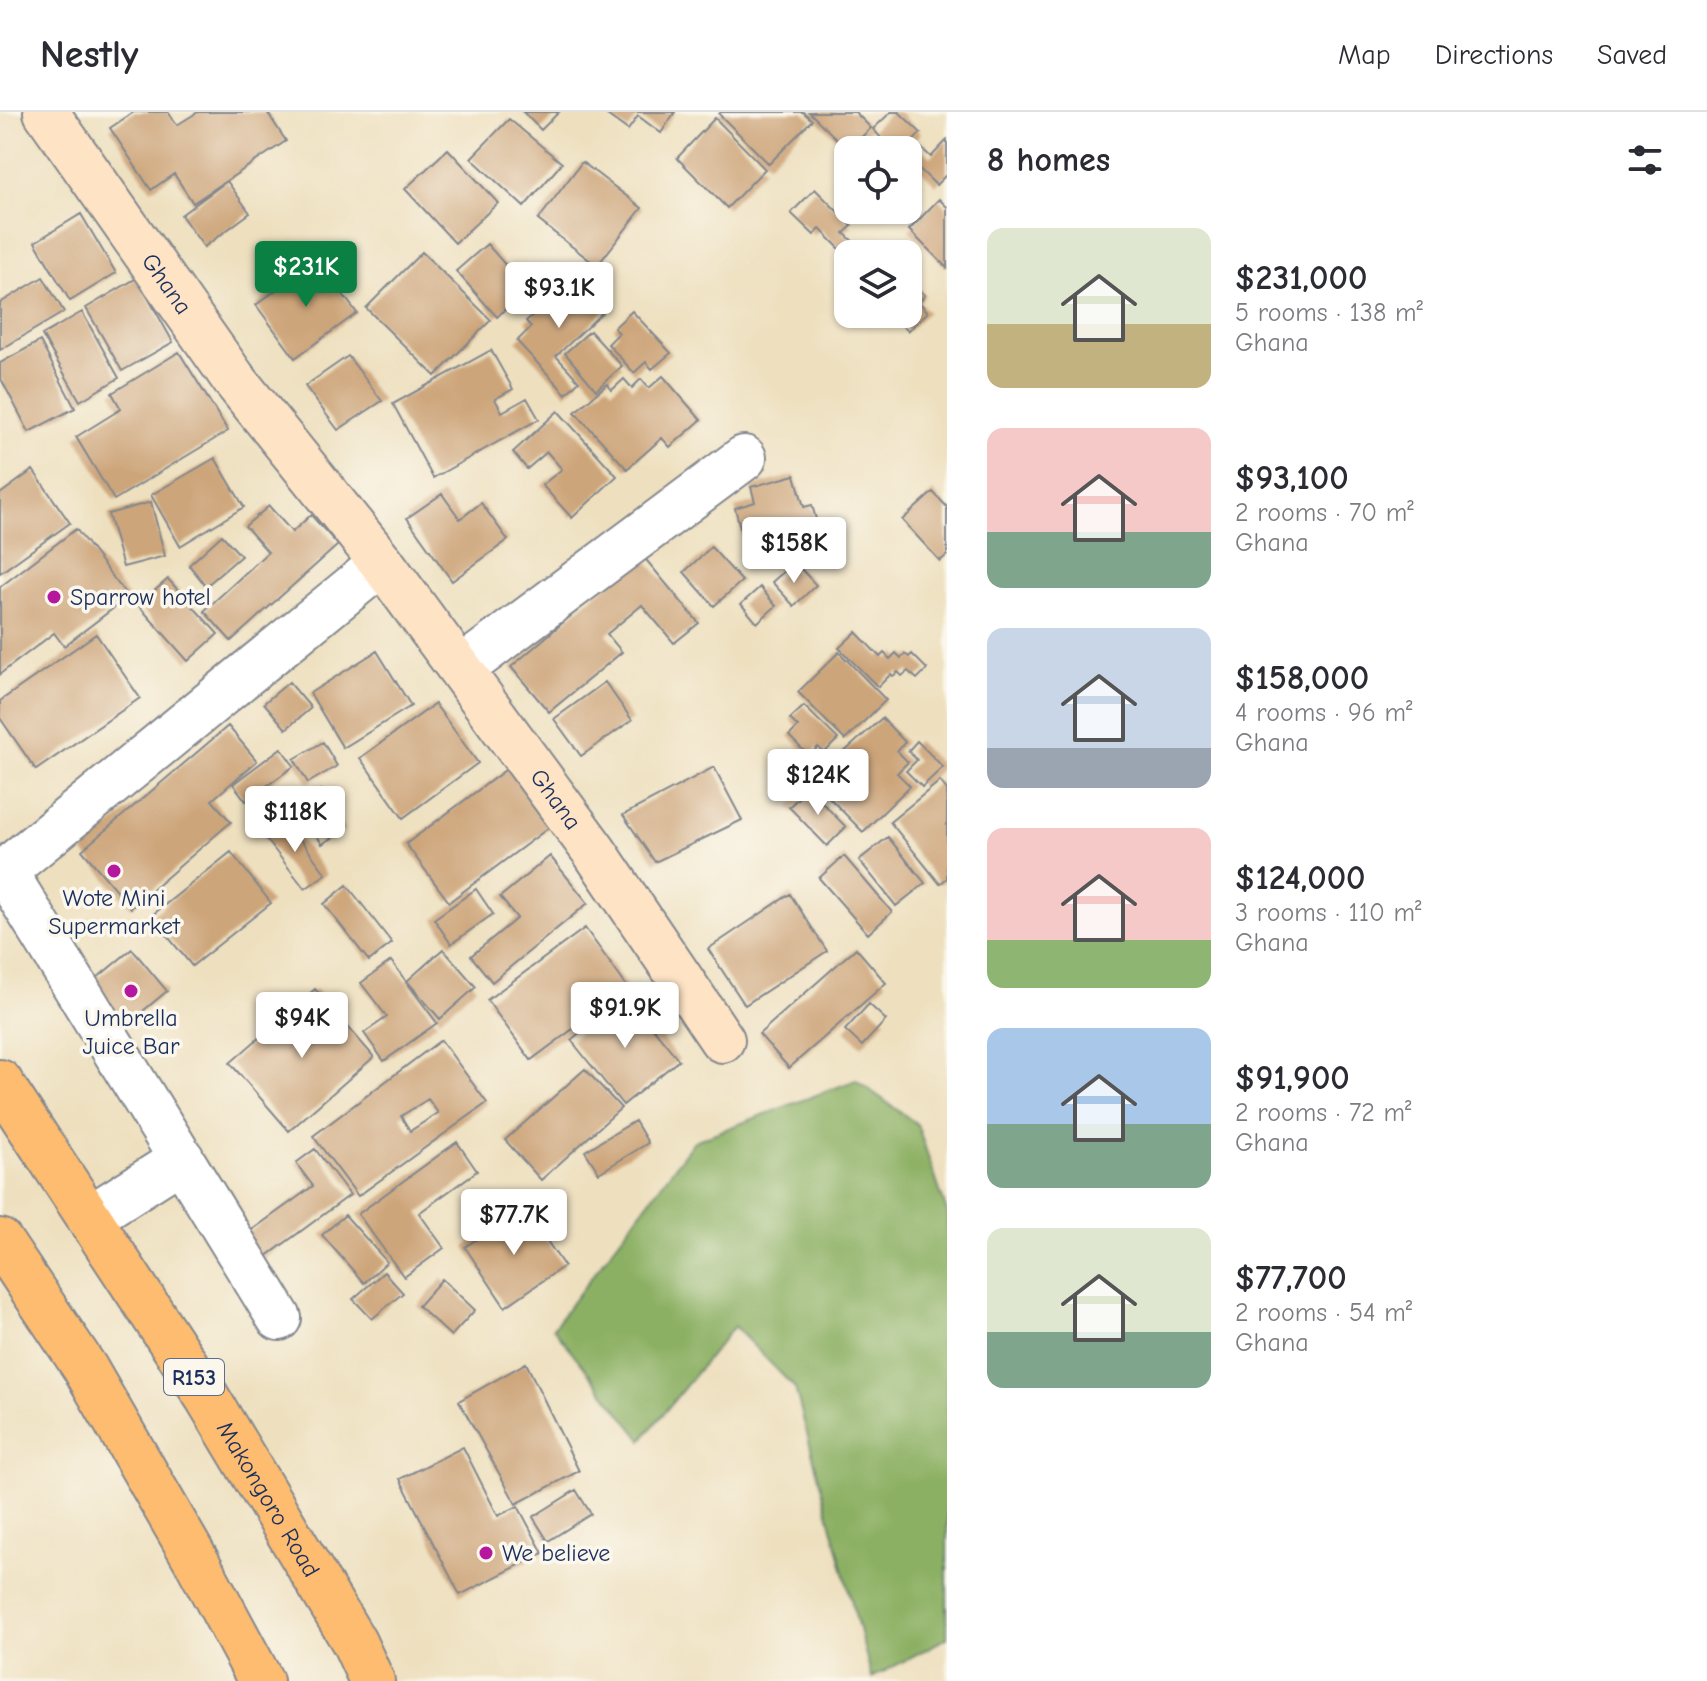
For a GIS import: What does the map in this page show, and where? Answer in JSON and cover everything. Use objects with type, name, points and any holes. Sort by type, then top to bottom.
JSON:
[{"type":"main road","name":"Makongoro Road","points":[[0,1082],[207,1397],[354,1642],[372,1681]]},
{"type":"main road","points":[[0,1241],[85,1368],[197,1562],[261,1681]]},
{"type":"street","name":"Ghana","points":[[46,112],[233,378],[382,563],[594,851],[722,1040]]},
{"type":"street","points":[[461,669],[744,458]]},
{"type":"street","points":[[279,1318],[2,874],[382,563]]},
{"type":"street","points":[[89,1218],[182,1159]]},
{"type":"green space","points":[[856,1080],[917,1124],[947,1212],[947,1638],[872,1678],[795,1388],[734,1326],[642,1440],[553,1328],[694,1141]]},
{"type":"building","points":[[134,112],[168,112],[177,125],[198,112],[267,112],[286,141],[193,203],[174,174],[151,190],[110,128]]},
{"type":"building","points":[[523,112],[559,112],[541,130]]},
{"type":"building","points":[[603,112],[675,112],[661,133],[638,116],[628,130]]},
{"type":"building","points":[[803,112],[812,120],[769,164],[719,114]]},
{"type":"building","points":[[809,112],[855,112],[871,128],[863,136],[834,136]]},
{"type":"building","points":[[891,112],[899,112],[921,133],[918,136],[879,136],[873,129]]},
{"type":"building","points":[[715,118],[765,169],[727,208],[677,158]]},
{"type":"building","points":[[509,119],[562,163],[524,207],[471,158]]},
{"type":"building","points":[[947,140],[947,174],[936,185],[922,172],[922,149],[931,157]]},
{"type":"building","points":[[448,149],[498,203],[455,243],[405,189]]},
{"type":"building","points":[[582,162],[642,208],[597,266],[538,220]]},
{"type":"building","points":[[227,181],[250,213],[204,247],[181,215]]},
{"type":"building","points":[[815,189],[834,208],[834,224],[852,226],[844,233],[851,240],[834,240],[834,243],[820,229],[814,235],[791,213]]},
{"type":"building","points":[[939,199],[947,207],[947,268],[909,230],[915,224],[922,224],[922,217]]},
{"type":"building","points":[[81,214],[116,273],[70,301],[35,242]]},
{"type":"building","points":[[487,244],[515,276],[507,284],[518,297],[497,317],[456,271]]},
{"type":"building","points":[[422,252],[491,320],[435,376],[366,308]]},
{"type":"building","points":[[317,260],[357,313],[295,358],[256,305]]},
{"type":"building","points":[[43,277],[64,312],[0,350],[0,303]]},
{"type":"building","points":[[137,278],[173,342],[122,371],[86,308]]},
{"type":"building","points":[[573,278],[604,311],[556,356],[579,381],[566,394],[517,341],[531,327],[526,321]]},
{"type":"building","points":[[632,311],[671,353],[652,369],[646,362],[634,373],[608,344],[619,333],[614,328]]},
{"type":"building","points":[[82,312],[119,378],[80,401],[42,335]]},
{"type":"building","points":[[590,331],[622,366],[596,390],[565,353]]},
{"type":"building","points":[[40,341],[75,408],[29,432],[0,377],[0,363]]},
{"type":"building","points":[[491,350],[513,389],[495,399],[502,412],[527,398],[539,419],[433,478],[393,404]]},
{"type":"building","points":[[179,352],[228,431],[114,500],[76,437],[121,409],[112,393]]},
{"type":"building","points":[[348,356],[382,401],[338,430],[305,386]]},
{"type":"building","points":[[663,376],[701,420],[670,447],[662,438],[627,469],[575,412],[607,384],[612,390],[624,379],[632,388],[641,379],[649,388]]},
{"type":"building","points":[[558,411],[617,476],[572,518],[542,485],[562,469],[547,452],[527,469],[513,452]]},
{"type":"building","points":[[215,458],[244,507],[180,546],[151,495]]},
{"type":"building","points":[[33,470],[70,523],[0,573],[0,494]]},
{"type":"building","points":[[795,475],[804,507],[812,505],[823,544],[770,559],[764,538],[744,543],[735,508],[755,502],[751,487]]},
{"type":"building","points":[[933,492],[947,507],[947,555],[940,561],[902,520]]},
{"type":"building","points":[[442,494],[460,519],[481,503],[508,540],[452,581],[407,518]]},
{"type":"building","points":[[151,502],[165,556],[123,567],[108,514]]},
{"type":"building","points":[[269,506],[292,532],[311,515],[338,545],[231,641],[204,611],[268,552],[245,526]]},
{"type":"building","points":[[76,529],[128,597],[64,646],[54,633],[0,674],[0,587]]},
{"type":"building","points":[[222,535],[241,556],[206,586],[189,565]]},
{"type":"building","points":[[711,547],[742,581],[714,606],[684,572]]},
{"type":"building","points":[[642,555],[699,623],[674,643],[642,605],[607,634],[622,652],[549,712],[511,667]]},
{"type":"building","points":[[790,566],[795,573],[800,568],[816,585],[794,606],[772,582]]},
{"type":"building","points":[[168,579],[218,634],[188,661],[138,605]]},
{"type":"building","points":[[760,587],[776,606],[757,623],[741,604]]},
{"type":"building","points":[[856,632],[880,657],[884,653],[890,659],[896,653],[901,658],[912,654],[927,669],[917,679],[908,671],[902,676],[898,672],[893,676],[891,674],[878,687],[839,648]]},
{"type":"building","points":[[96,634],[140,698],[36,770],[0,718],[0,701]]},
{"type":"building","points":[[377,651],[411,706],[343,748],[310,693]]},
{"type":"building","points":[[839,652],[886,700],[845,740],[798,692]]},
{"type":"building","points":[[289,682],[311,708],[286,729],[264,703]]},
{"type":"building","points":[[605,682],[632,720],[581,756],[554,719]]},
{"type":"building","points":[[435,704],[478,763],[403,818],[360,758]]},
{"type":"building","points":[[804,706],[838,739],[824,753],[818,747],[809,756],[789,736],[798,727],[790,719]]},
{"type":"building","points":[[882,718],[905,742],[897,751],[908,762],[897,773],[910,786],[863,832],[806,774],[815,766],[822,772]]},
{"type":"building","points":[[228,726],[257,761],[212,800],[231,822],[131,908],[82,850]]},
{"type":"building","points":[[917,741],[943,767],[922,787],[906,771],[917,760],[908,751]]},
{"type":"building","points":[[323,742],[337,766],[308,783],[294,759]]},
{"type":"building","points":[[281,748],[294,766],[246,801],[233,784]]},
{"type":"building","points":[[512,765],[555,823],[449,902],[406,844]]},
{"type":"building","points":[[714,767],[742,820],[655,862],[623,815]]},
{"type":"building","points":[[940,781],[947,790],[947,878],[940,884],[890,822]]},
{"type":"building","points":[[808,788],[846,827],[827,846],[789,807]]},
{"type":"building","points":[[321,790],[345,830],[322,844],[298,804]]},
{"type":"building","points":[[285,819],[326,874],[305,889],[263,835]]},
{"type":"building","points":[[888,837],[925,883],[896,906],[859,860]]},
{"type":"building","points":[[231,852],[271,903],[192,966],[151,916]]},
{"type":"building","points":[[550,856],[588,903],[492,982],[471,956],[517,918],[500,897]]},
{"type":"building","points":[[844,856],[892,912],[868,934],[819,878]]},
{"type":"building","points":[[347,885],[392,943],[369,961],[324,904]]},
{"type":"building","points":[[476,889],[493,914],[451,944],[434,919]]},
{"type":"building","points":[[790,894],[827,951],[745,1005],[708,949]]},
{"type":"building","points":[[585,928],[628,988],[531,1060],[487,1000]]},
{"type":"building","points":[[856,948],[886,983],[789,1068],[759,1034]]},
{"type":"building","points":[[132,949],[167,991],[126,1025],[91,983]]},
{"type":"building","points":[[443,949],[476,987],[440,1019],[407,981]]},
{"type":"building","points":[[391,961],[437,1023],[384,1061],[364,1033],[387,1017],[361,983]]},
{"type":"building","points":[[315,989],[374,1057],[289,1131],[230,1063]]},
{"type":"building","points":[[626,995],[679,1060],[623,1105],[571,1040]]},
{"type":"building","points":[[869,1004],[886,1020],[862,1046],[845,1030]]},
{"type":"building","points":[[441,1040],[487,1103],[358,1196],[313,1136]],"holes":[[[428,1099],[438,1113],[410,1131],[401,1116]]]},
{"type":"building","points":[[585,1069],[621,1108],[541,1180],[505,1140]]},
{"type":"building","points":[[635,1121],[648,1143],[599,1173],[585,1151]]},
{"type":"building","points":[[457,1142],[477,1171],[419,1213],[444,1248],[404,1277],[358,1214]]},
{"type":"building","points":[[315,1149],[350,1195],[263,1259],[245,1235],[313,1186],[296,1163]]},
{"type":"building","points":[[524,1207],[564,1266],[505,1307],[465,1247]]},
{"type":"building","points":[[345,1215],[387,1262],[364,1283],[322,1235]]},
{"type":"building","points":[[384,1272],[403,1293],[372,1319],[353,1299]]},
{"type":"building","points":[[442,1279],[475,1310],[451,1336],[418,1306]]},
{"type":"building","points":[[526,1363],[579,1471],[516,1504],[459,1401]]},
{"type":"building","points":[[463,1447],[498,1516],[518,1506],[543,1553],[460,1595],[400,1479]]},
{"type":"building","points":[[576,1490],[591,1514],[548,1541],[533,1517]]},
{"type":"place","name":"Sparrow hotel","points":[[54,597]]},
{"type":"place","name":"Wote Mini Supermarket","points":[[114,871]]},
{"type":"place","name":"Umbrella Juice Bar","points":[[131,991]]},
{"type":"place","name":"We believe","points":[[486,1553]]}]
